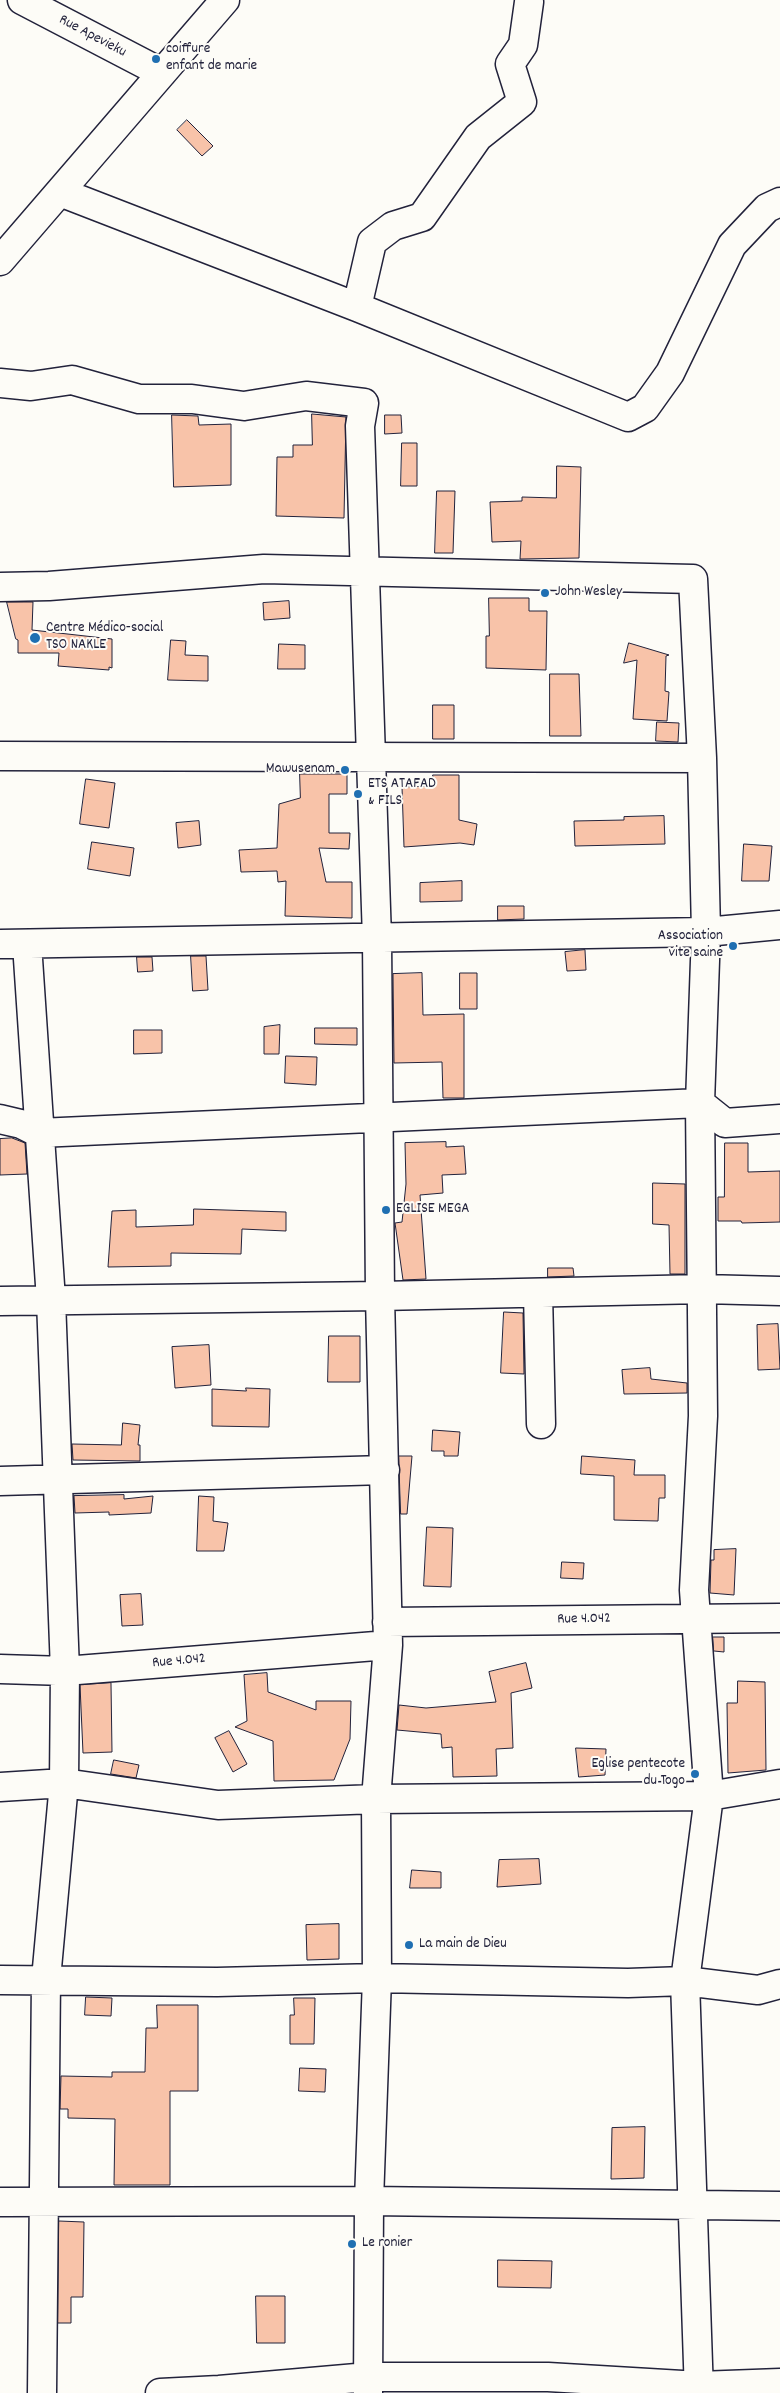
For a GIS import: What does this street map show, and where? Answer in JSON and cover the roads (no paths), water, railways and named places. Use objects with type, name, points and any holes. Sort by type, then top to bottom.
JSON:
[{"type":"street","name":"Rue Apevieku","points":[[22,0],[162,73]]},
{"type":"street","points":[[0,261],[9,236],[60,192],[225,0]]},
{"type":"street","points":[[358,308],[372,242],[393,226],[422,217],[478,137],[522,102],[510,64],[523,45],[529,2]]},
{"type":"street","points":[[60,192],[358,308],[628,417],[645,408],[670,372],[732,245],[767,208],[780,202]]},
{"type":"street","points":[[0,382],[31,386],[72,380],[139,399],[192,400],[244,406],[306,396],[364,403],[360,426],[377,939],[380,1296],[388,1634],[376,1799],[377,1978],[369,2201],[368,2385]]},
{"type":"street","points":[[0,587],[49,586],[264,569],[693,579],[702,758],[706,932],[700,1103],[704,1416],[694,1590],[709,1796],[685,1981],[699,2390]]},
{"type":"street","points":[[0,756],[702,758]]},
{"type":"street","points":[[0,944],[706,932],[780,925]]},
{"type":"street","points":[[27,944],[51,1300],[65,1671],[64,1783],[46,1979],[42,2393]]},
{"type":"street","points":[[0,1119],[21,1124],[39,1133],[700,1103],[725,1123],[780,1119]]},
{"type":"street","points":[[0,1301],[703,1289],[780,1291]]},
{"type":"street","points":[[538,1293],[541,1424]]},
{"type":"street","points":[[0,1480],[385,1470]]},
{"type":"street","name":"Rue 4.042","points":[[0,1669],[65,1671],[388,1634],[696,1619],[780,1618]]},
{"type":"street","points":[[0,1787],[64,1783],[218,1805],[376,1799],[709,1796],[780,1784]]},
{"type":"street","points":[[0,1980],[217,1982],[377,1978],[628,1983],[685,1981],[758,1990],[780,1984]]},
{"type":"street","points":[[0,2202],[369,2201],[780,2206]]},
{"type":"street","points":[[160,2393],[548,2377],[699,2390],[780,2383]]},
{"type":"place","name":"coiffure enfant de marie","points":[[156,59]]},
{"type":"place","name":"John Wesley","points":[[545,593]]},
{"type":"place","name":"Centre Médico-social TSO NAKLE","points":[[35,638]]},
{"type":"place","name":"Mawusenam","points":[[345,770]]},
{"type":"place","name":"ETS ATAFAD & FILS","points":[[358,794]]},
{"type":"place","name":"Association vite saine","points":[[733,946]]},
{"type":"place","name":"EGLISE MEGA","points":[[386,1210]]},
{"type":"place","name":"Eglise pentecote du Togo","points":[[695,1774]]},
{"type":"place","name":"La main de Dieu","points":[[409,1945]]},
{"type":"place","name":"Le ronier","points":[[352,2244]]}]
